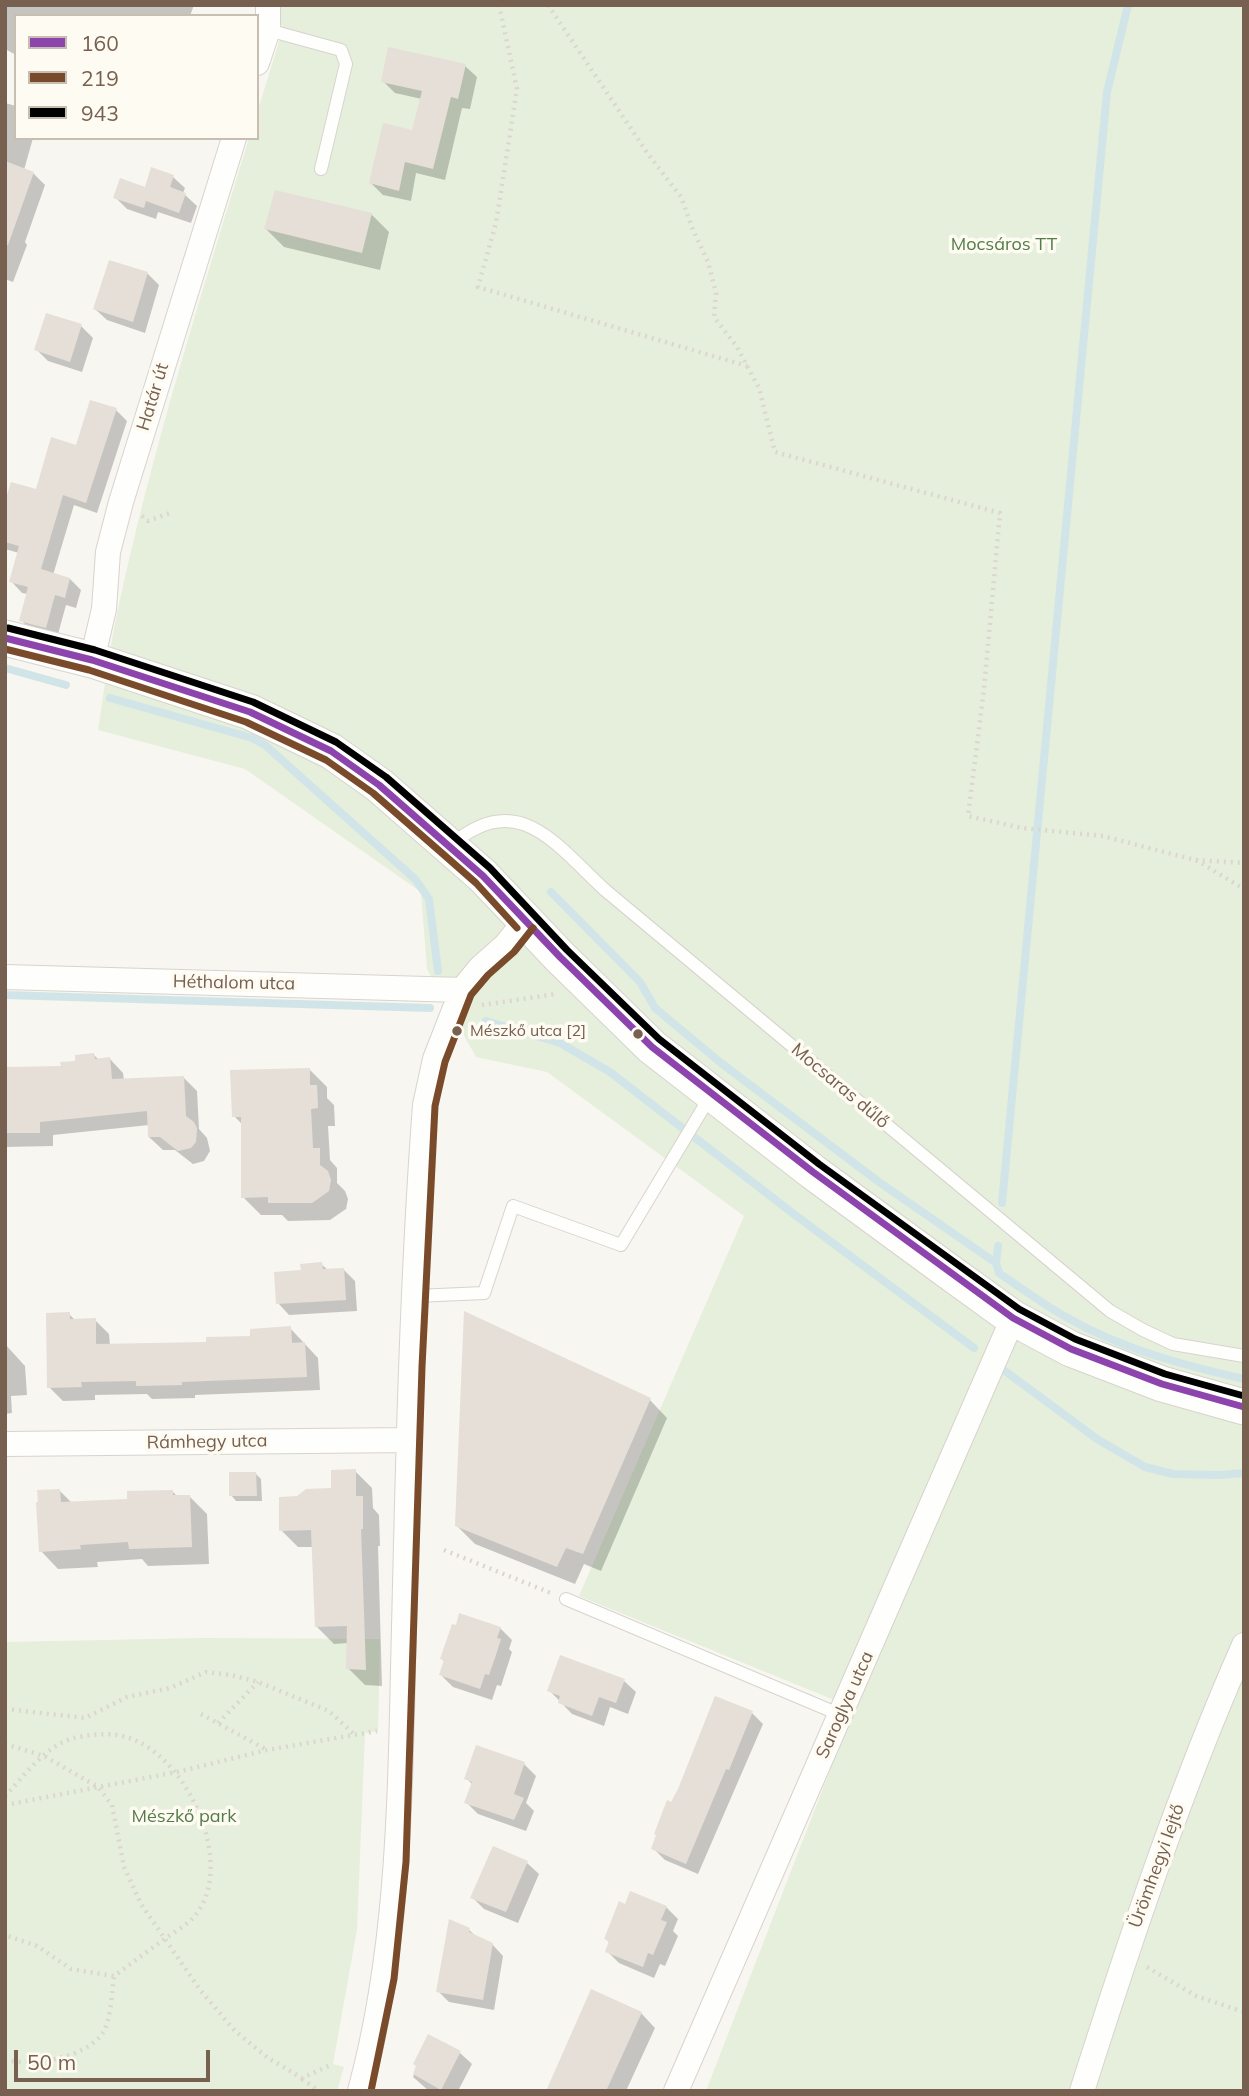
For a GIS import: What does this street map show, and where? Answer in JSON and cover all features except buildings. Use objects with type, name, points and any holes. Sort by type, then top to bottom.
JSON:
[{"type":"street","points":[[259,57],[268,30],[268,5]]},
{"type":"street","name":"Határ út","points":[[92,660],[104,609],[108,552],[121,502],[233,140]]},
{"type":"street","points":[[5,638],[92,660],[250,712],[331,751],[379,785],[483,876],[652,1047],[703,1108],[813,1172],[1013,1318],[1071,1349],[1118,1368],[1196,1395],[1244,1407]]},
{"type":"street","points":[[360,2091],[388,1960],[394,1885],[402,1700],[408,1440],[425,1105],[435,1059],[472,997],[480,968],[506,945],[525,921]]},
{"type":"street","name":"Héthalom utca","points":[[5,977],[472,997]]},
{"type":"street","name":"Saroglya utca","points":[[677,2091],[1013,1318]]},
{"type":"street","name":"Rámhegy utca","points":[[5,1444],[408,1440]]},
{"type":"street","name":"Ürömhegyi lejtő","points":[[1082,2091],[1127,1950],[1207,1728],[1244,1645]]},
{"type":"lane","points":[[268,30],[341,50],[346,64],[321,169]]},
{"type":"lane","name":"Mocsaras dűlő","points":[[450,846],[477,826],[490,821],[508,819],[528,824],[1110,1311],[1173,1344],[1244,1356]]},
{"type":"lane","points":[[415,1296],[484,1293],[513,1206],[621,1245],[703,1108]]},
{"type":"lane","points":[[566,1599],[841,1714]]},
{"type":"path","points":[[499,5],[517,89],[496,223],[478,288],[747,366]]},
{"type":"path","points":[[548,5],[648,154],[681,197],[711,272],[716,293],[714,317],[737,347],[759,388],[775,452],[1000,513],[984,689],[968,816],[1022,828],[1103,836],[1195,860],[1244,863]]},
{"type":"path","points":[[148,521],[173,512]]},
{"type":"path","points":[[1195,860],[1244,889]]},
{"type":"path","points":[[472,997],[564,992]]},
{"type":"path","points":[[444,1550],[566,1599]]},
{"type":"path","points":[[5,1709],[85,1717],[127,1697],[170,1688],[206,1672],[258,1682],[329,1711],[355,1735]]},
{"type":"path","points":[[218,1723],[258,1682]]},
{"type":"path","points":[[201,1714],[267,1750]]},
{"type":"path","points":[[5,1805],[177,1772],[267,1750],[378,1731]]},
{"type":"path","points":[[5,1796],[44,1756],[72,1739],[118,1735],[146,1747],[177,1772],[194,1801],[202,1822],[211,1863],[206,1896],[193,1919],[114,1976],[71,1969],[37,1945],[5,1935]]},
{"type":"path","points":[[5,1744],[44,1756],[98,1787],[112,1805],[124,1867],[141,1904],[200,1990],[236,2031],[268,2058],[319,2091]]},
{"type":"path","points":[[1127,1950],[1155,1972],[1196,1996],[1244,2012]]},
{"type":"path","points":[[5,2060],[48,2062],[79,2052],[102,2034],[111,2005],[114,1976]]},
{"type":"path","points":[[302,2078],[333,2064]]},
{"type":"green space","name":"Mocsáros TT","points":[[268,5],[1244,5],[1244,2091],[706,2091],[854,1708],[579,1596],[744,1216],[547,1072],[476,1057],[427,969],[421,892],[245,769],[98,730],[117,614],[145,494],[248,140],[259,140],[259,107],[283,29],[282,25],[268,30]]},
{"type":"green space","name":"Mészkő park","points":[[203,1638],[380,1639],[378,1731],[365,1733],[357,1929],[333,2064],[344,2067],[337,2091],[5,2091],[5,1642]]},
{"type":"waterway","points":[[1002,1203],[1107,92],[1128,5]]},
{"type":"waterway","points":[[5,668],[66,685]]},
{"type":"waterway","points":[[110,698],[252,738],[265,745],[415,879],[429,899],[438,971]]},
{"type":"waterway","points":[[551,892],[640,982],[655,1008],[721,1063],[879,1182],[996,1263]]},
{"type":"waterway","points":[[5,995],[430,1008]]},
{"type":"waterway","points":[[486,1021],[560,1043],[610,1072],[795,1215],[974,1348]]},
{"type":"waterway","points":[[998,1246],[996,1263],[999,1273],[1066,1317],[1130,1347],[1175,1362],[1244,1379]]},
{"type":"waterway","points":[[1005,1371],[1097,1439],[1145,1467],[1173,1474],[1244,1473]]},
{"type":"transit line","name":"943","points":[[8,628],[95,650],[253,702],[336,742],[386,777],[490,868],[567,950],[659,1039],[819,1164],[1019,1309],[1075,1339],[1165,1374],[1244,1396]]},
{"type":"transit line","name":"160","points":[[5,638],[92,660],[250,712],[331,751],[379,785],[483,876],[560,957],[652,1047],[813,1172],[1013,1318],[1071,1349],[1162,1384],[1244,1407]]},
{"type":"transit line","name":"219","points":[[5,649],[89,670],[246,722],[326,760],[373,793],[476,883],[517,928]]},
{"type":"transit line","name":"219","points":[[371,2091],[394,1979],[406,1862],[422,1367],[435,1106],[445,1062],[471,995],[488,975],[514,952],[533,928]]},
{"type":"place","name":"Mészkő utca [2]","points":[[457,1031]]}]
